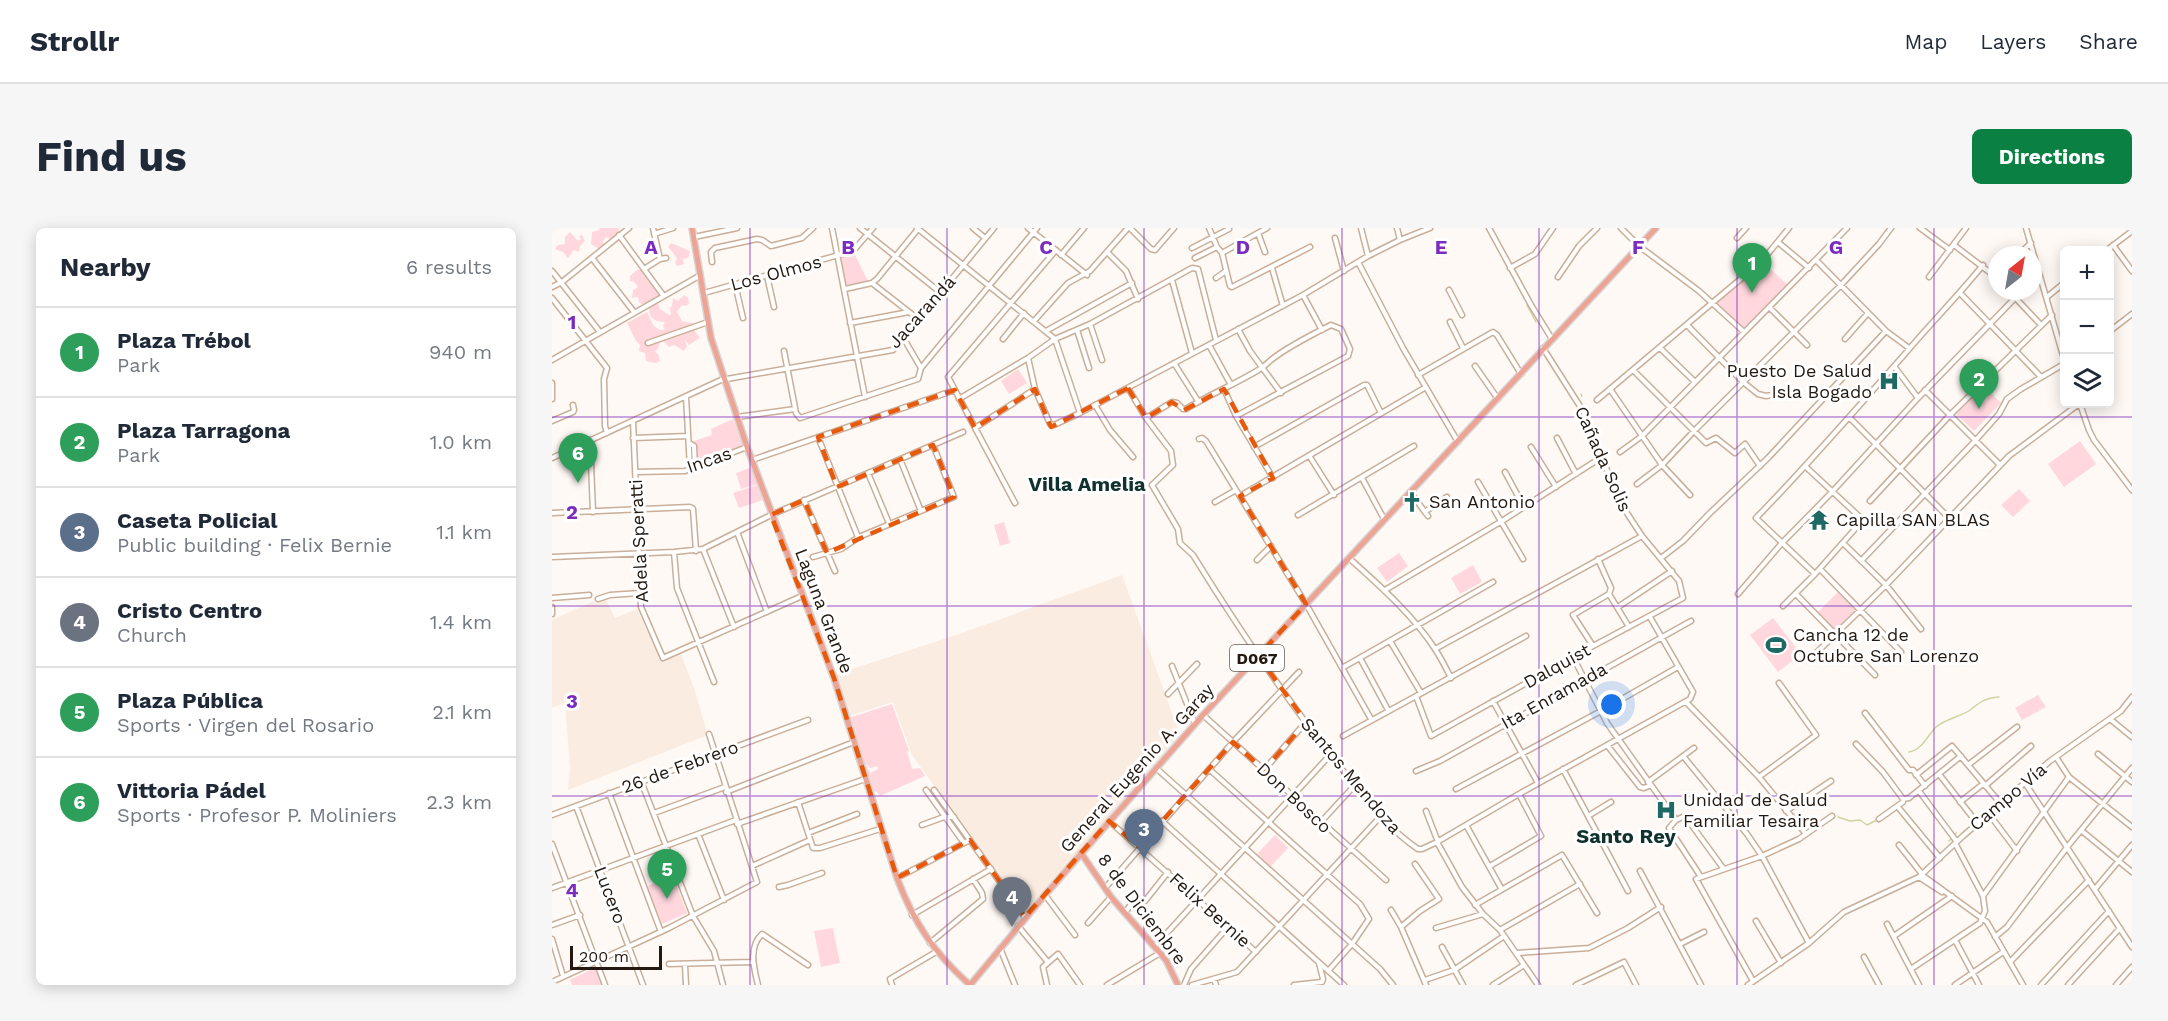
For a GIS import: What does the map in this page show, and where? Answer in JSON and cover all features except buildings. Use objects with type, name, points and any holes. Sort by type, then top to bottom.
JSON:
[{"type":"main road","name":"Laguna Grande","points":[[692,228],[708,322],[725,380],[771,515],[834,678],[897,878],[912,915],[936,952],[970,985]]},
{"type":"main road","name":"D067","points":[[1552,339],[1656,228]]},
{"type":"main road","name":"General Eugenio A. Garay","points":[[970,985],[1025,917],[1203,715],[1409,492],[1459,442],[1552,339]]},
{"type":"main road","name":"8 de Diciembre","points":[[1081,853],[1110,897],[1155,946],[1172,970],[1178,985]]},
{"type":"street","points":[[552,287],[562,282],[628,228]]},
{"type":"street","points":[[653,228],[660,259]]},
{"type":"street","points":[[654,234],[673,228]]},
{"type":"street","points":[[693,237],[736,228]]},
{"type":"street","points":[[712,262],[711,252],[715,248],[757,239],[771,246],[802,238],[813,228]]},
{"type":"street","points":[[832,228],[865,397]]},
{"type":"street","points":[[860,228],[941,293]]},
{"type":"street","name":"Los Olmos","points":[[703,294],[853,251],[873,228]]},
{"type":"street","points":[[845,289],[872,283],[918,228],[1055,339],[1080,413]]},
{"type":"street","points":[[973,228],[985,238]]},
{"type":"street","name":"Jacarandá","points":[[552,458],[712,384],[893,350],[994,228]]},
{"type":"street","points":[[1028,228],[1035,230],[1061,255],[1087,275]]},
{"type":"street","points":[[1061,255],[1084,228]]},
{"type":"street","points":[[1034,321],[1068,283],[1087,275],[1129,228],[1152,249],[1157,248],[1174,228]]},
{"type":"street","points":[[1209,228],[1216,247],[1222,253],[1232,287],[1310,247]]},
{"type":"street","points":[[1222,253],[1267,228]]},
{"type":"street","points":[[1361,228],[1368,256]]},
{"type":"street","points":[[1397,228],[1400,240]]},
{"type":"street","points":[[1028,358],[1035,389],[1051,425],[1080,413],[1283,306],[1368,256],[1430,228]]},
{"type":"street","points":[[1489,228],[1552,339]]},
{"type":"street","points":[[1510,268],[1535,254],[1553,228]]},
{"type":"street","points":[[1558,277],[1579,246],[1597,228]]},
{"type":"street","points":[[1621,228],[1639,246],[1713,303],[1744,332]]},
{"type":"street","points":[[1737,238],[1746,228]]},
{"type":"street","points":[[1597,400],[1762,261],[1790,228]]},
{"type":"street","points":[[1620,452],[1642,436],[1846,228]]},
{"type":"street","points":[[1637,484],[1662,465],[1694,430],[1841,285],[1891,228]]},
{"type":"street","points":[[1920,228],[1950,250]]},
{"type":"street","points":[[1929,277],[1966,228]]},
{"type":"street","points":[[2034,228],[2027,230],[2063,354]]},
{"type":"street","points":[[1192,248],[1228,229]]},
{"type":"street","points":[[784,351],[795,409],[802,418],[918,380],[921,368],[1035,230]]},
{"type":"street","points":[[2132,231],[2113,245],[2132,271]]},
{"type":"street","points":[[1258,233],[1265,252]]},
{"type":"street","points":[[619,235],[663,295]]},
{"type":"street","points":[[1335,238],[1344,271]]},
{"type":"street","points":[[1779,243],[1809,268]]},
{"type":"street","points":[[2028,246],[2031,243]]},
{"type":"street","points":[[1954,244],[1988,269]]},
{"type":"street","points":[[1196,258],[1216,247]]},
{"type":"street","points":[[1015,503],[948,380],[1056,250]]},
{"type":"street","points":[[1107,252],[1126,271],[1138,299]]},
{"type":"street","points":[[592,258],[634,312]]},
{"type":"street","points":[[644,269],[666,258]]},
{"type":"street","points":[[1816,260],[1886,331],[1909,348]]},
{"type":"street","points":[[1358,262],[1418,375],[1459,442]]},
{"type":"street","points":[[1815,574],[1756,518],[1806,467],[1983,265]]},
{"type":"street","points":[[959,399],[1028,358],[1055,339],[1090,324],[1192,268],[1198,269],[1216,341]]},
{"type":"street","points":[[1272,268],[1283,306]]},
{"type":"street","points":[[552,271],[600,332]]},
{"type":"street","points":[[1216,278],[1226,271]]},
{"type":"street","points":[[552,360],[699,276]]},
{"type":"street","points":[[768,276],[774,307]]},
{"type":"street","points":[[1172,280],[1192,353]]},
{"type":"street","points":[[872,283],[918,319]]},
{"type":"street","points":[[1045,331],[1132,283]]},
{"type":"street","points":[[735,284],[743,318]]},
{"type":"street","points":[[2046,297],[2060,286]]},
{"type":"street","points":[[1449,290],[1462,315]]},
{"type":"street","points":[[1960,293],[2041,378]]},
{"type":"street","points":[[1303,295],[1322,330]]},
{"type":"street","points":[[552,298],[608,370],[604,379],[607,433]]},
{"type":"street","points":[[1738,594],[1925,390],[2012,300]]},
{"type":"street","points":[[2018,300],[2041,325]]},
{"type":"street","points":[[1769,307],[1807,345]]},
{"type":"street","points":[[850,323],[909,312]]},
{"type":"street","points":[[1003,339],[1024,313]]},
{"type":"street","points":[[1845,339],[1868,313]]},
{"type":"street","points":[[2114,327],[2132,314]]},
{"type":"street","points":[[1870,501],[1950,415],[2052,315]]},
{"type":"street","points":[[648,343],[708,322]]},
{"type":"street","points":[[1450,322],[1463,349]]},
{"type":"street","points":[[1090,324],[1102,360]]},
{"type":"street","points":[[1128,388],[1146,418],[1172,402],[1185,409],[1263,368],[1271,360],[1322,330],[1332,325],[1341,329],[1350,354],[1236,416]]},
{"type":"street","points":[[1687,325],[1743,382],[1760,396],[1772,395]]},
{"type":"street","points":[[1238,329],[1250,351],[1281,393]]},
{"type":"street","points":[[1077,330],[1089,369]]},
{"type":"street","points":[[1661,558],[1684,540],[1760,466],[1886,331]]},
{"type":"street","points":[[1418,375],[1492,333],[1495,333],[1521,374]]},
{"type":"street","points":[[904,339],[921,368]]},
{"type":"street","points":[[1209,345],[1231,385]]},
{"type":"street","name":"Cañada Solis","points":[[1544,348],[1583,411],[1613,490],[1642,536],[1679,581],[1683,598]]},
{"type":"street","points":[[1660,348],[1695,382]]},
{"type":"street","points":[[1174,363],[1198,401]]},
{"type":"street","points":[[1475,366],[1498,399]]},
{"type":"street","points":[[1894,366],[1918,398]]},
{"type":"street","points":[[1861,561],[2000,414],[2007,399],[2060,366]]},
{"type":"street","points":[[1633,370],[1706,443],[1718,439],[1735,453],[1743,444],[1746,444],[1760,466]]},
{"type":"street","points":[[552,383],[552,399]]},
{"type":"street","points":[[1254,447],[1364,385],[1367,385],[1381,413]]},
{"type":"street","points":[[1240,496],[1426,387]]},
{"type":"street","points":[[975,428],[1035,389]]},
{"type":"street","points":[[1224,389],[1236,416],[1273,478]]},
{"type":"street","points":[[1610,389],[1662,465],[1690,495]]},
{"type":"street","points":[[752,460],[955,390]]},
{"type":"street","points":[[1925,390],[2000,465]]},
{"type":"street","points":[[686,397],[688,436],[693,467]]},
{"type":"street","points":[[552,421],[573,412],[573,405]]},
{"type":"street","points":[[1095,405],[1110,430],[1133,457]]},
{"type":"street","points":[[1812,657],[1886,585],[2009,456],[2074,408]]},
{"type":"street","points":[[2081,408],[2094,440],[2132,490]]},
{"type":"street","points":[[737,417],[795,409]]},
{"type":"street","points":[[1849,417],[1949,518]]},
{"type":"street","name":"Santos Mendoza","points":[[1146,418],[1166,444],[1174,462],[1152,487],[1178,529],[1180,543],[1193,555],[1258,656],[1306,723],[1381,816],[1418,849],[1437,842]]},
{"type":"street","name":"Adela Speratti","points":[[633,421],[641,607],[663,658],[699,643]]},
{"type":"street","points":[[552,557],[703,549],[804,500],[963,432]]},
{"type":"street","points":[[633,438],[688,436]]},
{"type":"street","points":[[818,437],[858,537]]},
{"type":"street","points":[[1557,438],[1576,474]]},
{"type":"street","points":[[1199,439],[1206,441],[1271,546],[1371,719]]},
{"type":"street","points":[[590,440],[593,512]]},
{"type":"street","points":[[813,557],[841,549],[858,537],[954,496],[933,445]]},
{"type":"street","points":[[1298,515],[1414,446]]},
{"type":"street","name":"Incas","points":[[635,472],[685,471],[747,447]]},
{"type":"street","points":[[1531,447],[1556,487]]},
{"type":"street","points":[[1310,457],[1334,495]]},
{"type":"street","points":[[1385,590],[1502,521],[1602,457]]},
{"type":"street","points":[[900,459],[921,511]]},
{"type":"street","points":[[1783,606],[1820,569],[1863,520],[1806,467]]},
{"type":"street","points":[[1504,472],[1524,507]]},
{"type":"street","points":[[868,473],[888,521]]},
{"type":"street","points":[[1362,478],[1384,519]]},
{"type":"street","points":[[1478,482],[1523,559]]},
{"type":"street","points":[[1215,502],[1236,490]]},
{"type":"street","points":[[1409,492],[1427,513],[1447,497]]},
{"type":"street","points":[[804,500],[835,571]]},
{"type":"street","points":[[552,513],[690,507],[693,509],[696,551]]},
{"type":"street","points":[[737,532],[767,612]]},
{"type":"street","points":[[1435,649],[1642,536]]},
{"type":"street","points":[[1843,543],[1886,585],[1921,629]]},
{"type":"street","points":[[1257,560],[1271,546]]},
{"type":"street","points":[[703,549],[734,627]]},
{"type":"street","points":[[674,552],[677,588],[714,682]]},
{"type":"street","points":[[1349,558],[1385,590],[1416,626],[1435,649],[1450,678]]},
{"type":"street","points":[[1593,646],[1573,615],[1609,594],[1611,588],[1598,559]]},
{"type":"street","points":[[1820,569],[1901,652]]},
{"type":"street","points":[[1618,607],[1672,571]]},
{"type":"street","points":[[1342,668],[1493,582]]},
{"type":"street","points":[[598,599],[610,595],[640,593]]},
{"type":"street","points":[[1609,594],[1629,627]]},
{"type":"street","points":[[1796,594],[1875,675]]},
{"type":"street","points":[[552,598],[590,595]]},
{"type":"street","points":[[699,643],[802,596]]},
{"type":"street","name":"Dalquist","points":[[1418,695],[1431,736],[1683,598]]},
{"type":"street","points":[[552,607],[552,614]]},
{"type":"street","points":[[1437,842],[1690,699],[1693,692],[1650,617]]},
{"type":"street","name":"Ita Enramada","points":[[1416,771],[1440,761],[1691,621]]},
{"type":"street","points":[[1343,736],[1526,636]]},
{"type":"street","points":[[1390,641],[1418,695]]},
{"type":"street","points":[[1573,657],[1618,739],[1676,820]]},
{"type":"street","points":[[1360,658],[1388,710]]},
{"type":"street","points":[[1168,694],[1197,664]]},
{"type":"street","points":[[1172,666],[1195,724]]},
{"type":"street","points":[[1455,789],[1678,667]]},
{"type":"street","points":[[1104,888],[1233,742],[1299,672]]},
{"type":"street","points":[[1759,777],[1816,735],[1779,683]]},
{"type":"street","name":"Campo Vía","points":[[1748,985],[1809,943],[1856,906],[1877,898],[1921,875],[1977,823],[2056,757],[2121,711],[2132,698]]},
{"type":"street","points":[[1494,701],[1538,783]]},
{"type":"street","points":[[1686,702],[1759,777],[1807,834]]},
{"type":"street","points":[[1865,713],[1908,769],[1913,770],[1925,786]]},
{"type":"street","name":"Don Bosco","points":[[1203,715],[1320,823],[1386,880]]},
{"type":"street","points":[[2110,718],[2132,737]]},
{"type":"street","name":"26 de Febrero","points":[[552,815],[808,720]]},
{"type":"street","points":[[1264,770],[1306,723]]},
{"type":"street","points":[[1968,765],[2017,727]]},
{"type":"street","points":[[552,982],[661,932],[755,884],[757,879],[709,734]]},
{"type":"street","points":[[654,813],[726,789],[854,741]]},
{"type":"street","points":[[1856,744],[1883,772],[1904,799]]},
{"type":"street","points":[[1607,745],[1644,788],[1694,748]]},
{"type":"street","points":[[1916,775],[1952,746],[2001,804]]},
{"type":"street","points":[[1960,802],[2031,746]]},
{"type":"street","points":[[1155,946],[1330,754]]},
{"type":"street","points":[[2098,754],[2132,782]]},
{"type":"street","points":[[1683,756],[1747,834],[1762,856],[1809,943]]},
{"type":"street","points":[[1879,819],[1898,807],[1904,799],[1925,786],[1961,756]]},
{"type":"street","points":[[2056,757],[2069,777],[2132,827]]},
{"type":"street","points":[[1156,768],[1352,944],[1388,977],[1393,985]]},
{"type":"street","points":[[1995,937],[2007,927],[2068,846],[2132,768]]},
{"type":"street","points":[[1209,769],[1360,904],[1369,919],[1352,944],[1328,971]]},
{"type":"street","points":[[1563,769],[1628,891]]},
{"type":"street","points":[[1939,774],[1977,823]]},
{"type":"street","points":[[1983,896],[2069,777]]},
{"type":"street","points":[[552,888],[698,834],[865,779]]},
{"type":"street","points":[[641,781],[693,916],[709,940],[723,985]]},
{"type":"street","points":[[1786,811],[1831,781]]},
{"type":"street","points":[[2025,783],[2132,947]]},
{"type":"street","points":[[1320,823],[1355,785]]},
{"type":"street","points":[[926,790],[964,843]]},
{"type":"street","points":[[934,790],[1025,917]]},
{"type":"street","points":[[1911,969],[1980,923],[1986,908],[1983,896],[1956,843],[1919,790]]},
{"type":"street","points":[[609,793],[661,932]]},
{"type":"street","points":[[1490,866],[1541,835],[1519,794]]},
{"type":"street","points":[[798,802],[813,848],[880,829]]},
{"type":"street","points":[[1587,816],[1611,802]]},
{"type":"street","name":"Lucero","points":[[576,806],[643,985]]},
{"type":"street","points":[[1898,807],[1940,858]]},
{"type":"street","points":[[1426,812],[1437,842],[1455,876],[1483,915],[1500,930],[1538,985]]},
{"type":"street","points":[[808,833],[857,814]]},
{"type":"street","points":[[1989,814],[2017,851]]},
{"type":"street","points":[[922,825],[954,816]]},
{"type":"street","points":[[1189,974],[1195,985],[1237,972],[1381,816]]},
{"type":"street","points":[[1724,868],[1686,816],[1676,820],[1669,828],[1755,980],[1760,985]]},
{"type":"street","points":[[1699,878],[1762,856],[1807,834],[1832,816]]},
{"type":"street","name":"Felix Bernie","points":[[1109,821],[1256,952]]},
{"type":"street","points":[[1162,821],[1344,985]]},
{"type":"street","points":[[1466,825],[1501,888]]},
{"type":"street","points":[[2082,830],[2132,872]]},
{"type":"street","points":[[698,834],[724,900]]},
{"type":"street","points":[[752,866],[810,840]]},
{"type":"street","points":[[897,878],[970,840]]},
{"type":"street","points":[[552,844],[605,985]]},
{"type":"street","points":[[1899,845],[1921,875],[1989,923],[2023,985]]},
{"type":"street","points":[[2095,889],[2132,845]]},
{"type":"street","points":[[1475,905],[1562,855],[1597,913]]},
{"type":"street","points":[[1401,927],[1439,899],[1415,864]]},
{"type":"street","points":[[912,915],[991,869]]},
{"type":"street","points":[[1640,871],[1701,985]]},
{"type":"street","points":[[1125,913],[1133,901],[1145,901],[1168,872]]},
{"type":"street","points":[[779,886],[822,873]]},
{"type":"street","points":[[930,943],[983,899],[973,879]]},
{"type":"street","points":[[2010,962],[2089,880]]},
{"type":"street","points":[[1500,930],[1580,884]]},
{"type":"street","points":[[1045,895],[1075,935]]},
{"type":"street","points":[[1088,922],[1110,897]]},
{"type":"street","points":[[1894,936],[1951,897]]},
{"type":"street","points":[[1516,953],[1589,948],[1661,908]]},
{"type":"street","points":[[1390,910],[1401,927],[1426,983],[1454,970],[1504,936]]},
{"type":"street","points":[[2042,985],[2109,911]]},
{"type":"street","points":[[552,925],[580,915]]},
{"type":"street","points":[[1436,928],[1483,915]]},
{"type":"street","points":[[1756,921],[1781,963]]},
{"type":"street","points":[[1887,924],[1919,985]]},
{"type":"street","points":[[1018,926],[1047,961]]},
{"type":"street","points":[[1184,985],[1189,974],[1228,927]]},
{"type":"street","points":[[2068,985],[2120,928]]},
{"type":"street","points":[[1680,944],[1704,932]]},
{"type":"street","points":[[758,985],[752,962],[758,938],[762,934],[808,965]]},
{"type":"street","points":[[552,939],[563,976]]},
{"type":"street","points":[[1954,940],[1979,985]]},
{"type":"street","points":[[1442,947],[1463,985]]},
{"type":"street","points":[[1000,948],[1015,985]]},
{"type":"street","points":[[892,985],[890,979],[936,952]]},
{"type":"street","points":[[1956,985],[2003,952]]},
{"type":"street","points":[[1107,985],[1160,953]]},
{"type":"street","points":[[1047,985],[1042,969],[1047,961],[1056,954],[1060,955],[1080,985]]},
{"type":"street","points":[[1864,957],[1879,985]]},
{"type":"street","points":[[669,964],[752,962]]},
{"type":"street","points":[[1576,985],[1624,962],[1636,985]]},
{"type":"street","points":[[1294,985],[1322,982],[1319,963]]},
{"type":"street","points":[[685,964],[686,985]]},
{"type":"street","points":[[1493,985],[1524,965]]},
{"type":"street","points":[[2116,985],[2132,967]]},
{"type":"street","points":[[1214,979],[1216,985]]},
{"type":"highlighted area","points":[[1128,388],[1146,418],[1172,402],[1184,410],[1224,389],[1273,478],[1240,496],[1306,604],[1258,656],[1306,722],[1264,770],[1233,742],[1139,847],[1109,821],[1025,917],[970,840],[897,878],[834,678],[771,515],[804,500],[827,553],[954,497],[933,445],[837,487],[818,437],[955,390],[975,428],[1035,389],[1051,427]]},
{"type":"shaded area","points":[[599,228],[619,228],[618,232],[623,244],[606,237],[603,241],[604,245],[599,249],[591,244],[592,232],[600,230]]},
{"type":"shaded area","points":[[570,232],[578,241],[581,239],[579,236],[582,235],[585,241],[580,246],[579,252],[574,250],[568,258],[563,252],[555,249],[558,245],[565,244],[565,237]]},
{"type":"shaded area","points":[[671,243],[690,251],[688,258],[683,259],[684,264],[677,266],[675,263],[677,258],[668,247]]},
{"type":"shaded area","points":[[854,253],[868,281],[845,285],[840,257]]},
{"type":"shaded area","points":[[1761,261],[1787,284],[1743,329],[1715,302]]},
{"type":"shaded area","points":[[644,269],[647,278],[661,291],[660,296],[643,305],[639,302],[638,297],[632,298],[633,290],[638,287],[630,281],[630,276],[637,270]]},
{"type":"shaded area","points":[[684,295],[688,298],[689,304],[682,305],[677,312],[682,321],[696,324],[697,327],[694,330],[700,338],[689,345],[685,340],[687,346],[684,351],[674,345],[669,347],[661,339],[655,351],[660,361],[656,363],[646,361],[645,353],[639,351],[640,345],[627,323],[647,312],[655,327],[665,330],[663,326],[665,322],[653,319],[649,306],[657,300],[660,309],[669,315],[673,298],[678,301]]},
{"type":"shaded area","points":[[1018,369],[1027,383],[1009,394],[1001,381]]},
{"type":"shaded area","points":[[1984,386],[2001,403],[1974,431],[1956,414]]},
{"type":"shaded area","points":[[733,419],[743,445],[695,463],[691,442],[712,435],[711,429]]},
{"type":"shaded area","points":[[2080,441],[2096,464],[2064,487],[2048,464]]},
{"type":"shaded area","points":[[752,467],[758,484],[741,489],[736,473]]},
{"type":"shaded area","points":[[757,485],[763,500],[739,508],[733,493]]},
{"type":"shaded area","points":[[2019,489],[2030,501],[2013,517],[2001,505]]},
{"type":"shaded area","points":[[1004,522],[1010,543],[1000,546],[994,525]]},
{"type":"shaded area","points":[[1399,553],[1408,566],[1387,582],[1377,568]]},
{"type":"shaded area","points":[[1473,565],[1482,582],[1460,594],[1451,578]]},
{"type":"shaded area","points":[[1122,575],[1180,735],[1025,913],[912,755],[893,702],[846,717],[834,675],[959,634]]},
{"type":"shaded area","points":[[1839,591],[1856,609],[1834,631],[1817,613]]},
{"type":"shaded area","points":[[606,599],[615,618],[637,609],[661,662],[681,654],[708,735],[568,790],[570,768],[565,703],[552,708],[552,620],[594,601],[596,603]]},
{"type":"shaded area","name":"Cancha 12 de Octubre San Lorenzo","points":[[1773,618],[1801,654],[1778,672],[1750,635]]},
{"type":"shaded area","points":[[2038,695],[2046,707],[2022,720],[2015,708]]},
{"type":"shaded area","points":[[892,704],[909,751],[907,752],[912,769],[920,768],[925,776],[880,796],[876,791],[872,792],[863,768],[867,766],[870,773],[878,769],[877,766],[870,768],[867,765],[862,765],[849,718]]},
{"type":"shaded area","points":[[1275,835],[1288,848],[1270,867],[1257,854]]},
{"type":"shaded area","points":[[673,876],[687,913],[662,924],[647,886]]},
{"type":"shaded area","points":[[833,928],[840,963],[821,967],[814,931]]},
{"type":"shaded area","points":[[596,967],[602,985],[572,985],[570,980]]},
{"type":"waterway","points":[[1527,305],[1536,322]]},
{"type":"waterway","points":[[1909,752],[1921,745],[1940,724],[1983,701],[1999,697]]},
{"type":"waterway","points":[[1838,817],[1850,821],[1860,820],[1867,825],[1877,820]]},
{"type":"waterway","points":[[1901,883],[1910,878]]},
{"type":"place","name":"Plaza Trébol","points":[[1752,293]]},
{"type":"place","name":"Puesto De Salud Isla Bogado","points":[[1889,381]]},
{"type":"place","name":"Plaza Tarragona","points":[[1979,409]]},
{"type":"place","name":"Vittoria Pádel","points":[[578,483]]},
{"type":"place","name":"San Antonio","points":[[1412,502]]},
{"type":"place","name":"Capilla SAN BLAS","points":[[1819,520]]},
{"type":"place","name":"Cancha 12 de Octubre San Lorenzo","points":[[1776,645]]},
{"type":"place","name":"Unidad de Salud Familiar Tesaira","points":[[1666,810]]},
{"type":"place","name":"Caseta Policial","points":[[1144,859]]},
{"type":"place","name":"Plaza Pública","points":[[667,899]]},
{"type":"place","name":"Cristo Centro","points":[[1012,927]]},
{"type":"district","name":"Villa Amelia","points":[[1087,484]]},
{"type":"district","name":"Santo Rey","points":[[1626,836]]}]
